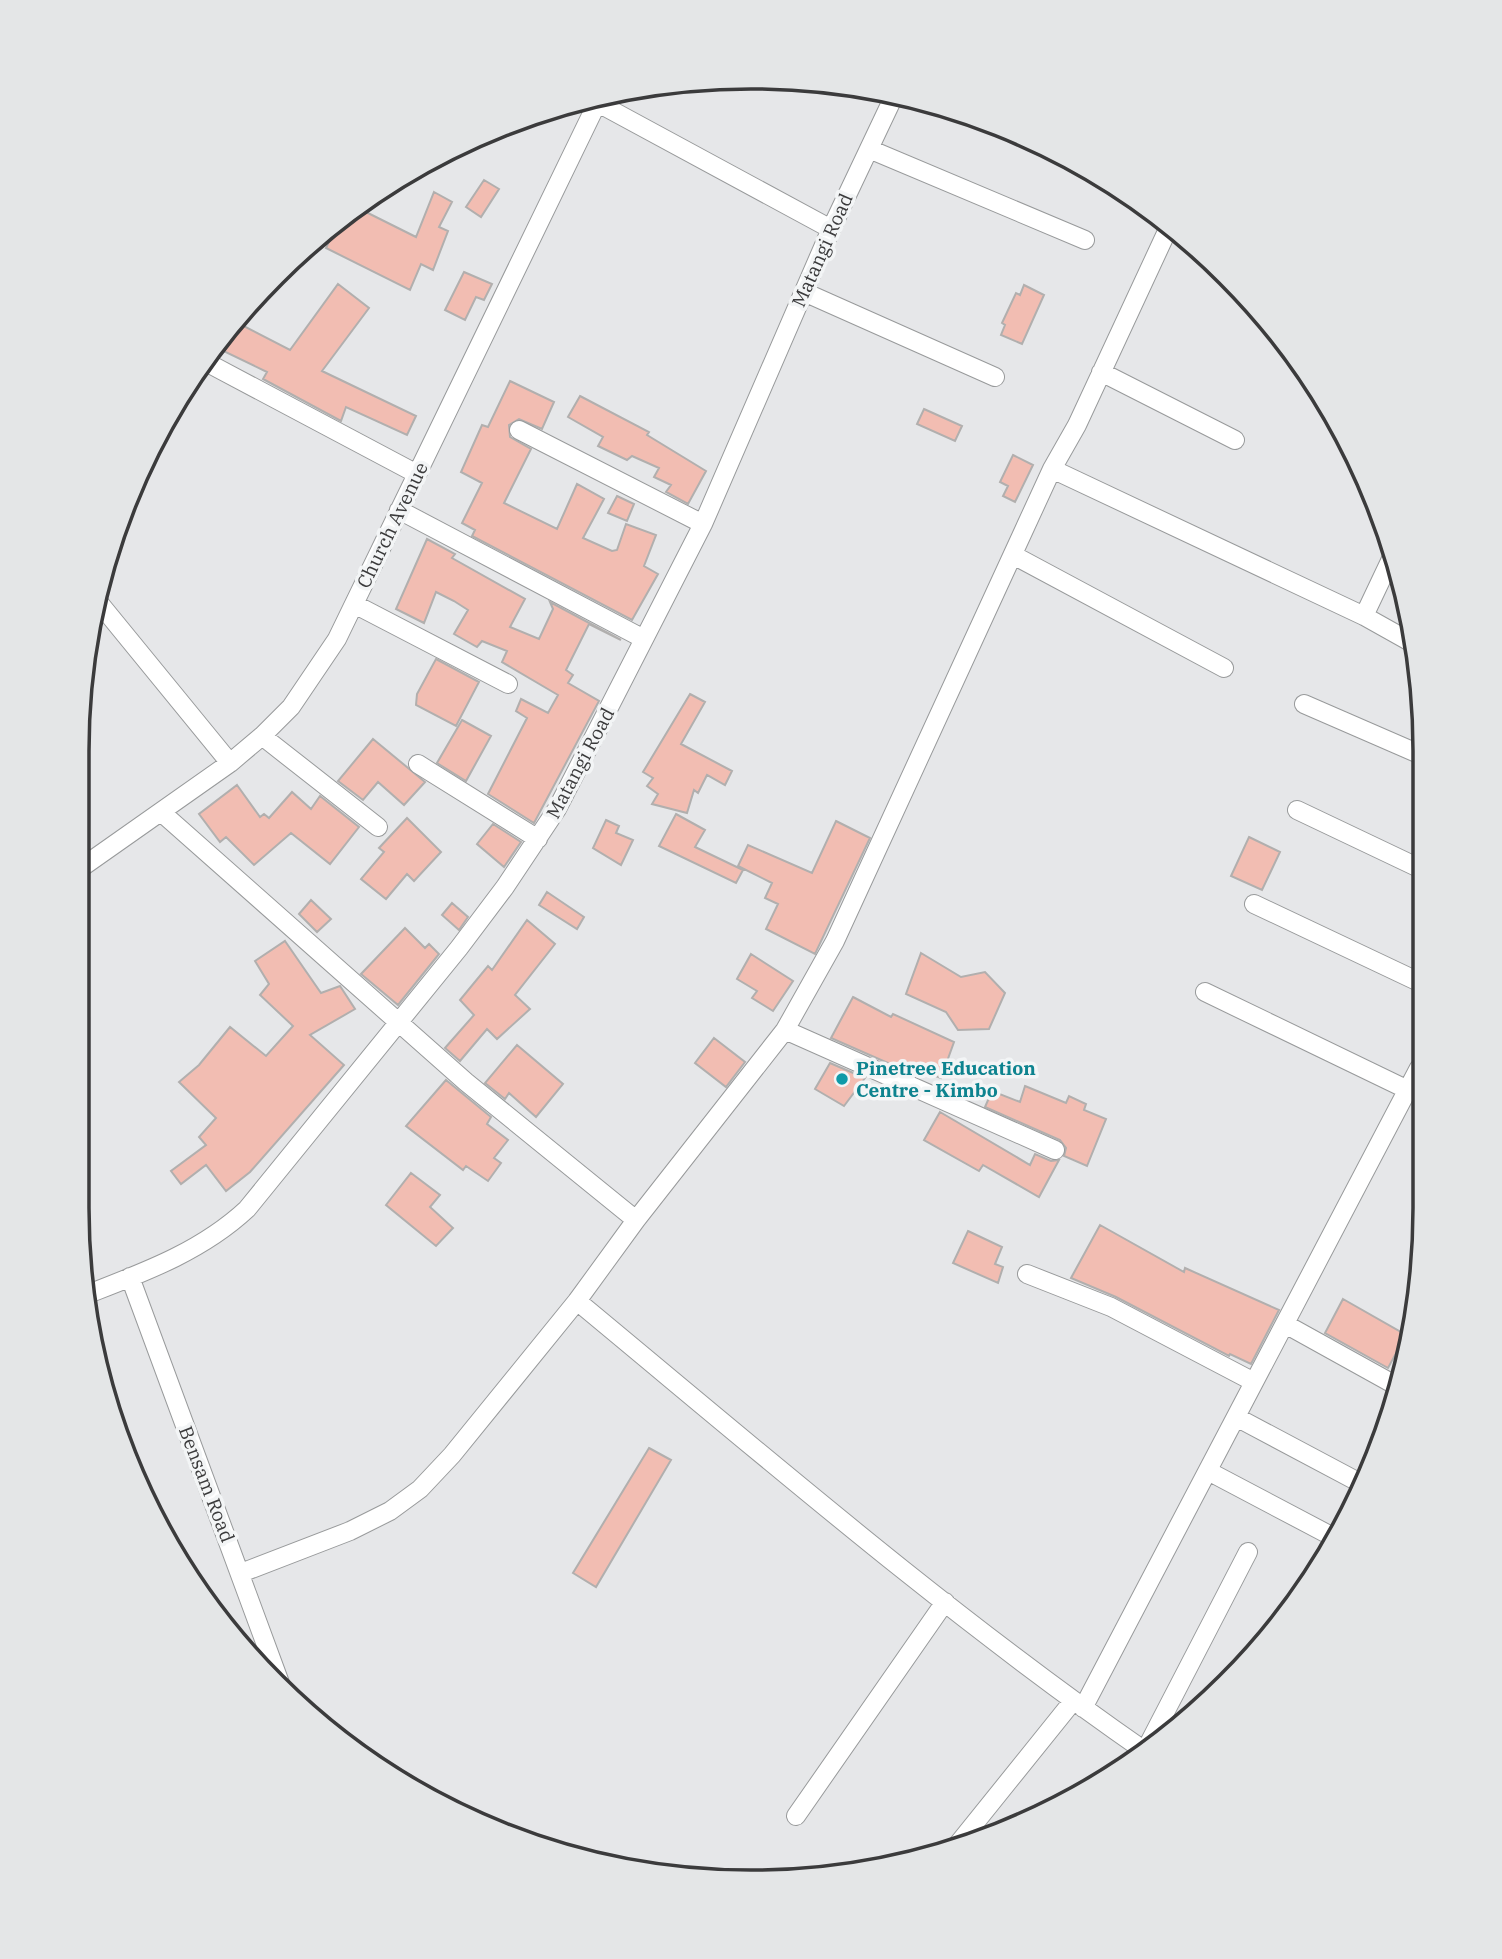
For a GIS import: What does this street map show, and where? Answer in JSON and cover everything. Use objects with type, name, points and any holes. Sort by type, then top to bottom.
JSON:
[{"type":"street","name":"Matangi Road","points":[[95,1291],[200,1245],[227,1227],[247,1209],[401,1023],[498,897],[538,839],[592,746],[702,524],[831,229],[890,104]]},
{"type":"street","points":[[610,105],[831,229]]},
{"type":"street","name":"Church Avenue","points":[[89,862],[230,763],[291,707],[317,673],[354,604],[595,108]]},
{"type":"street","points":[[869,149],[1085,240]]},
{"type":"street","points":[[241,1573],[350,1531],[390,1511],[421,1489],[452,1455],[577,1301],[636,1220],[785,1030],[835,941],[1052,469],[1077,425],[1165,235]]},
{"type":"street","points":[[804,292],[995,377]]},
{"type":"street","points":[[213,366],[417,474]]},
{"type":"street","points":[[1101,372],[1234,440]]},
{"type":"street","points":[[519,430],[702,524]]},
{"type":"street","points":[[1052,469],[1364,616],[1403,638]]},
{"type":"street","points":[[399,510],[644,639]]},
{"type":"street","points":[[1013,555],[1224,668]]},
{"type":"street","points":[[1364,616],[1387,568]]},
{"type":"street","points":[[354,604],[508,684]]},
{"type":"street","points":[[105,610],[230,763]]},
{"type":"street","points":[[1304,704],[1413,751]]},
{"type":"street","points":[[262,736],[378,827]]},
{"type":"street","points":[[418,764],[538,839]]},
{"type":"street","points":[[1297,810],[1413,865]]},
{"type":"street","points":[[161,812],[466,1082],[636,1220]]},
{"type":"street","points":[[1254,904],[1413,979]]},
{"type":"street","points":[[1205,992],[1409,1090]]},
{"type":"street","points":[[785,1030],[1055,1150]]},
{"type":"street","points":[[967,1834],[1078,1705],[1208,1471],[1413,1081]]},
{"type":"street","points":[[1027,1274],[1111,1307],[1254,1382]]},
{"type":"street","name":"Bensam Road","points":[[130,1277],[274,1667]]},
{"type":"street","points":[[577,1301],[944,1602],[1078,1705],[1137,1745]]},
{"type":"street","points":[[1285,1324],[1389,1382]]},
{"type":"street","points":[[1236,1417],[1354,1480]]},
{"type":"street","points":[[1208,1471],[1327,1534]]},
{"type":"street","points":[[1155,1733],[1248,1552]]},
{"type":"street","points":[[796,1816],[944,1602]]},
{"type":"building","points":[[484,180],[499,189],[481,217],[466,207]]},
{"type":"building","points":[[434,192],[452,202],[439,227],[448,231],[433,270],[421,264],[410,290],[326,248],[329,241],[367,212],[416,237]]},
{"type":"building","points":[[464,272],[492,284],[484,300],[476,297],[465,320],[445,310]]},
{"type":"building","points":[[338,284],[369,308],[322,371],[416,416],[407,435],[346,407],[341,421],[263,379],[267,372],[224,351],[244,326],[290,350]]},
{"type":"building","points":[[1024,285],[1044,295],[1022,344],[1001,335],[1005,325],[1002,323],[1016,293],[1020,295]]},
{"type":"building","points":[[510,381],[554,402],[542,429],[519,419],[509,425],[510,437],[531,449],[504,503],[557,529],[577,484],[604,499],[583,538],[612,551],[617,550],[626,524],[656,535],[644,566],[658,574],[632,620],[472,536],[475,530],[462,523],[482,483],[461,472],[482,425],[488,427]]},
{"type":"building","points":[[580,396],[649,432],[647,435],[706,471],[688,504],[666,492],[671,485],[654,477],[659,468],[632,456],[627,460],[598,446],[603,437],[568,417]]},
{"type":"building","points":[[924,409],[962,426],[955,441],[917,424]]},
{"type":"building","points":[[1013,455],[1033,465],[1015,502],[1003,496],[1008,486],[1000,482]]},
{"type":"building","points":[[617,496],[634,504],[627,521],[608,513]]},
{"type":"building","points":[[427,539],[455,554],[452,558],[525,599],[510,627],[539,639],[553,609],[550,602],[621,640],[589,624],[566,670],[573,675],[568,683],[599,701],[534,823],[488,794],[527,718],[516,711],[521,699],[548,713],[558,695],[502,662],[507,651],[482,641],[477,647],[454,634],[468,610],[454,601],[436,592],[424,623],[396,609]]},
{"type":"building","points":[[436,659],[479,682],[456,726],[416,705],[417,694]]},
{"type":"building","points":[[690,694],[705,702],[681,744],[732,771],[725,785],[707,775],[698,793],[694,790],[687,813],[652,804],[658,794],[647,786],[653,778],[643,772]]},
{"type":"building","points":[[462,720],[491,736],[466,781],[437,763]]},
{"type":"building","points":[[373,739],[425,782],[404,805],[378,782],[363,800],[338,781]]},
{"type":"building","points":[[237,785],[260,817],[264,814],[269,818],[292,792],[311,809],[320,796],[359,827],[330,864],[291,833],[254,865],[226,837],[220,842],[199,814]]},
{"type":"building","points":[[676,814],[705,830],[695,847],[743,870],[736,883],[659,846]]},
{"type":"building","points":[[407,818],[441,852],[414,881],[407,874],[386,899],[361,879],[384,852],[379,848]]},
{"type":"building","points":[[606,820],[619,826],[616,833],[633,840],[621,865],[593,848]]},
{"type":"building","points":[[836,821],[870,838],[815,954],[766,929],[778,904],[765,898],[772,883],[738,866],[748,845],[812,873]]},
{"type":"building","points":[[493,824],[521,842],[504,867],[477,844]]},
{"type":"building","points":[[1249,837],[1280,852],[1262,890],[1231,876]]},
{"type":"building","points":[[547,892],[584,917],[577,929],[539,905]]},
{"type":"building","points":[[311,900],[331,919],[317,932],[299,914]]},
{"type":"building","points":[[452,903],[468,917],[459,930],[442,915]]},
{"type":"building","points":[[527,920],[555,944],[515,995],[530,1009],[497,1039],[487,1029],[460,1061],[445,1048],[474,1015],[460,1000],[488,966],[492,970]]},
{"type":"building","points":[[405,928],[425,948],[429,944],[439,954],[398,1005],[361,974]]},
{"type":"building","points":[[285,941],[321,993],[340,986],[355,1009],[310,1035],[344,1065],[250,1172],[226,1191],[206,1165],[181,1184],[171,1171],[206,1145],[199,1137],[216,1118],[179,1082],[199,1065],[230,1027],[266,1056],[293,1026],[260,995],[269,984],[255,961]]},
{"type":"building","points":[[921,953],[961,977],[985,972],[1005,993],[989,1029],[958,1030],[946,1012],[906,994]]},
{"type":"building","points":[[751,954],[793,981],[773,1011],[752,998],[757,991],[737,979]]},
{"type":"building","points":[[853,997],[891,1017],[893,1014],[954,1042],[941,1078],[909,1067],[906,1071],[831,1038]]},
{"type":"building","points":[[714,1038],[745,1062],[726,1087],[695,1063]]},
{"type":"building","points":[[517,1045],[563,1084],[536,1117],[509,1093],[505,1099],[485,1083]]},
{"type":"building","name":"Pinetree Education Centre - Kimbo","points":[[830,1063],[865,1078],[844,1106],[815,1089]]},
{"type":"building","points":[[446,1080],[491,1117],[487,1124],[508,1140],[494,1158],[501,1163],[488,1181],[466,1166],[463,1170],[406,1126]]},
{"type":"building","points":[[1025,1086],[1066,1103],[1069,1096],[1086,1104],[1084,1110],[1106,1119],[1087,1166],[1064,1156],[1066,1148],[1060,1140],[985,1107],[992,1091],[1020,1102]]},
{"type":"building","points":[[940,1112],[1030,1165],[1035,1154],[1051,1161],[1059,1160],[1039,1197],[983,1165],[979,1171],[924,1140]]},
{"type":"building","points":[[411,1173],[440,1195],[430,1207],[453,1228],[436,1246],[386,1205]]},
{"type":"building","points":[[1100,1225],[1184,1272],[1185,1268],[1279,1310],[1251,1364],[1230,1354],[1229,1356],[1116,1297],[1071,1278]]},
{"type":"building","points":[[968,1231],[1002,1247],[995,1264],[1003,1267],[998,1283],[953,1263]]},
{"type":"building","points":[[1343,1299],[1401,1332],[1396,1353],[1388,1368],[1325,1333]]},
{"type":"building","points":[[649,1448],[671,1460],[596,1587],[573,1573]]},
{"type":"place","name":"Pinetree Education Centre - Kimbo","points":[[842,1079]]}]
